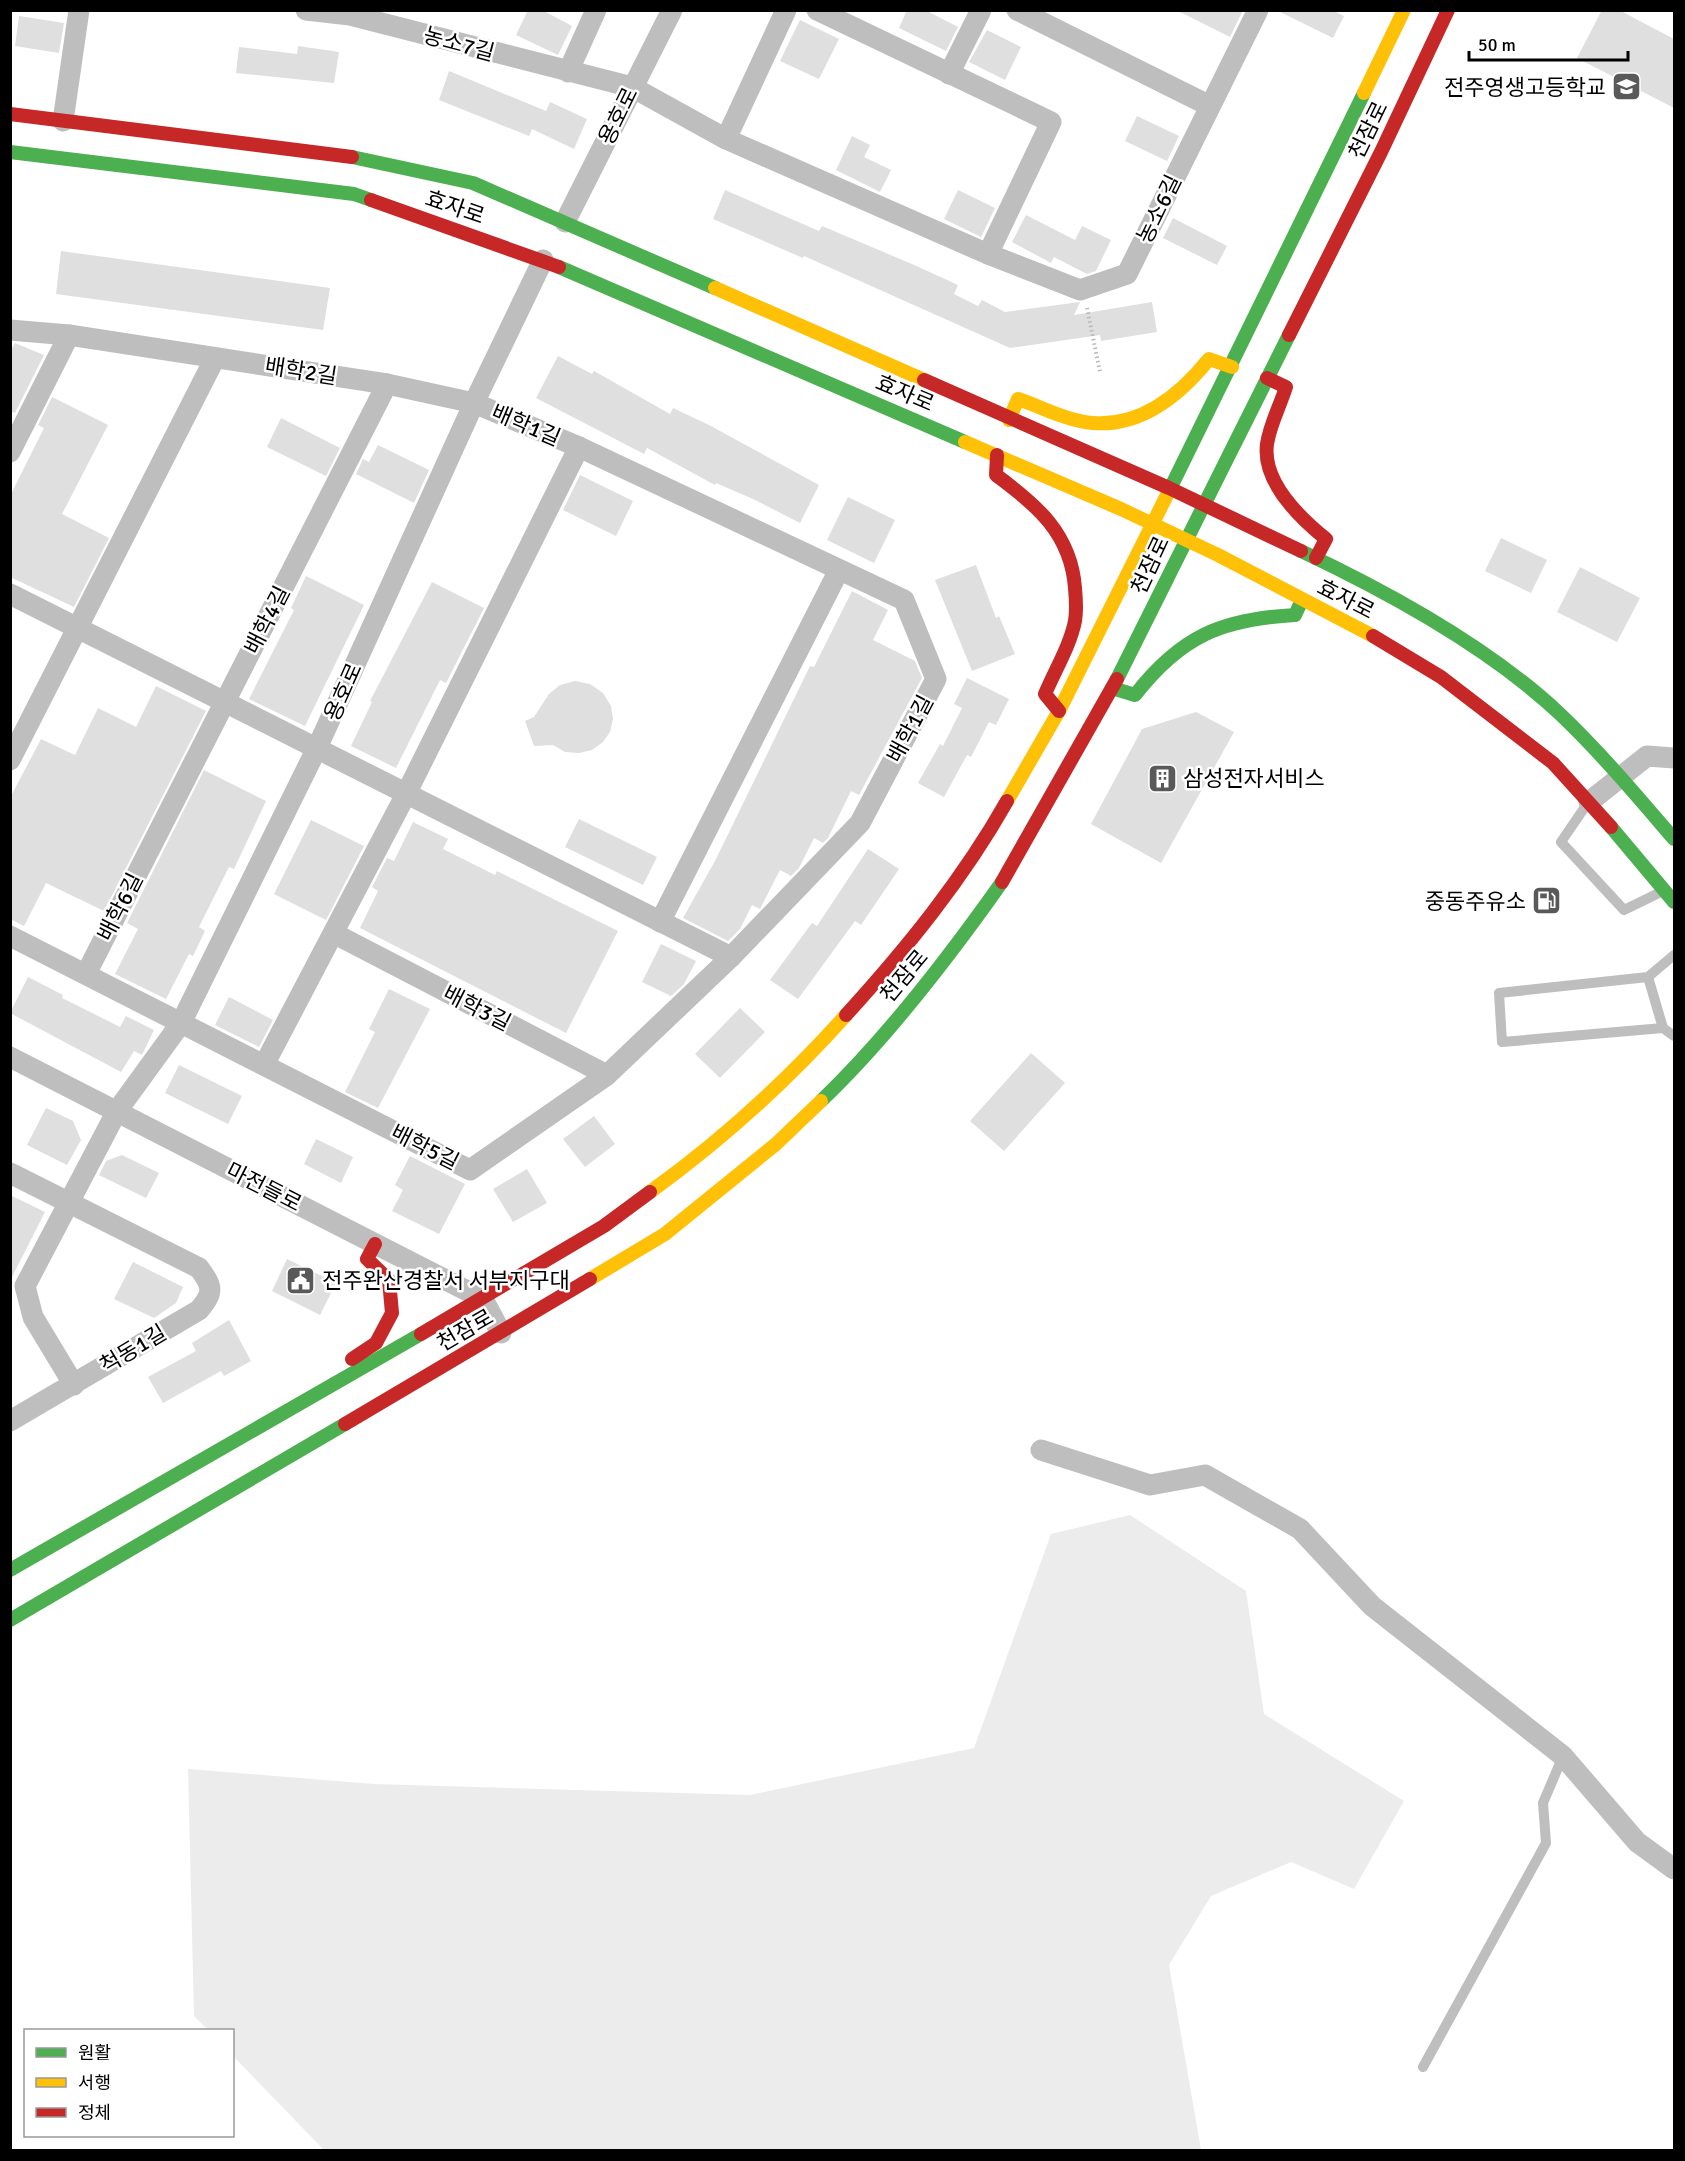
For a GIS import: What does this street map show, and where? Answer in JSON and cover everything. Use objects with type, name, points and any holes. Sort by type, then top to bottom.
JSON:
[{"type":"street","points":[[63,121],[79,10]]},
{"type":"street","name":"농소7길","points":[[306,10],[351,13],[632,87]]},
{"type":"street","points":[[568,72],[596,10]]},
{"type":"street","name":"용호로","points":[[565,222],[672,10]]},
{"type":"street","points":[[726,139],[786,10]]},
{"type":"street","points":[[818,10],[1051,122],[988,254]]},
{"type":"street","points":[[950,74],[981,10]]},
{"type":"street","points":[[1017,10],[1210,106]]},
{"type":"street","name":"농소6길","points":[[1083,289],[1127,274],[1257,10]]},
{"type":"street","name":"천잠로","points":[[10,1570],[483,1299],[604,1226],[681,1170],[732,1128],[802,1064],[904,951],[990,831],[1059,711],[1150,525],[1232,367],[1404,10]]},
{"type":"street","name":"천잠로","points":[[10,1620],[501,1333],[665,1234],[776,1144],[845,1078],[949,955],[1003,881],[1112,688],[1381,152],[1448,10]]},
{"type":"street","points":[[632,87],[726,139],[988,254],[1080,290],[1083,289]]},
{"type":"street","name":"효자로","points":[[10,114],[371,159],[473,183],[565,222],[1203,504],[1316,558],[1435,622],[1513,676],[1559,713],[1621,777],[1674,838]]},
{"type":"street","name":"효자로","points":[[10,152],[354,194],[543,260],[997,455],[1185,540],[1374,636],[1441,677],[1553,763],[1674,902]]},
{"type":"street","name":"용호로","points":[[67,1203],[117,1111],[181,1023],[317,748],[474,403],[543,260]]},
{"type":"street","name":"배학2길","points":[[10,330],[69,335],[387,384],[474,403]]},
{"type":"street","points":[[13,447],[69,335]]},
{"type":"street","points":[[10,760],[216,358]]},
{"type":"street","points":[[1009,420],[1018,399],[1093,423],[1141,417],[1168,401],[1192,382],[1209,359],[1232,367]]},
{"type":"street","points":[[1267,378],[1286,387],[1267,448],[1275,481],[1306,524],[1326,539],[1316,558]]},
{"type":"street","name":"배학4길","points":[[155,839],[387,384]]},
{"type":"street","name":"배학1길","points":[[474,403],[579,447],[904,600],[936,679],[860,823],[731,957]]},
{"type":"street","name":"배학1길","points":[[406,794],[579,447]]},
{"type":"street","points":[[997,455],[996,475],[1034,503],[1061,534],[1071,554],[1076,621],[1045,694],[1059,711]]},
{"type":"street","points":[[660,922],[839,570]]},
{"type":"street","points":[[10,594],[731,957],[607,1075]]},
{"type":"street","points":[[1112,688],[1135,695],[1151,672],[1169,653],[1195,637],[1260,616],[1295,615],[1302,600]]},
{"type":"street","points":[[1589,802],[1647,756],[1674,758]]},
{"type":"street","points":[[264,1065],[406,794]]},
{"type":"street","name":"배학6길","points":[[86,974],[155,839]]},
{"type":"street","name":"배학3길","points":[[334,934],[607,1075]]},
{"type":"street","points":[[10,936],[181,1023]]},
{"type":"street","name":"배학5길","points":[[181,1023],[470,1170],[607,1075]]},
{"type":"street","name":"마전들로","points":[[10,1057],[483,1299]]},
{"type":"street","name":"척동1길","points":[[10,1173],[199,1268],[210,1283],[210,1298],[199,1310],[74,1385],[33,1317],[26,1286],[67,1203]]},
{"type":"street","points":[[353,1374],[347,1362],[376,1343],[392,1313],[389,1280],[367,1259],[375,1244]]},
{"type":"street","points":[[483,1299],[501,1333]]},
{"type":"street","points":[[10,1421],[74,1385]]},
{"type":"street","points":[[1041,1450],[1150,1485],[1205,1475],[1300,1529],[1372,1606],[1563,1756],[1637,1842],[1674,1869]]},
{"type":"lane","points":[[1589,802],[1561,842],[1624,910],[1665,890]]},
{"type":"lane","points":[[1663,1028],[1502,1042],[1499,993],[1648,977],[1674,955]]},
{"type":"lane","points":[[1648,977],[1663,1028],[1674,1036]]},
{"type":"lane","points":[[1423,2067],[1546,1843],[1543,1803],[1563,1756]]},
{"type":"path","points":[[1083,289],[1100,372]]},
{"type":"shaded area","points":[[1130,1515],[1246,1591],[1264,1714],[1404,1801],[1354,1889],[1291,1862],[1211,1896],[1169,1965],[1201,2150],[324,2150],[234,2057],[234,2029],[207,2029],[194,2016],[188,1769],[374,1784],[750,1795],[974,1748],[1051,1534]]},
{"type":"building","points":[[528,10],[542,10],[572,26],[558,55],[516,35]]},
{"type":"building","points":[[907,10],[925,10],[958,27],[946,51],[899,28]]},
{"type":"building","points":[[1176,10],[1243,10],[1230,37]]},
{"type":"building","points":[[1276,10],[1332,10],[1344,16],[1333,38]]},
{"type":"building","points":[[1602,10],[1619,10],[1674,39],[1674,108],[1577,58]]},
{"type":"building","points":[[19,16],[64,23],[59,53],[15,46]]},
{"type":"building","points":[[800,20],[839,39],[819,79],[780,61]]},
{"type":"building","points":[[987,30],[1021,47],[1005,80],[969,62]]},
{"type":"building","points":[[298,46],[339,52],[334,83],[236,73],[239,47],[297,54]]},
{"type":"building","points":[[449,71],[546,111],[550,102],[587,119],[574,149],[532,129],[529,136],[439,100]]},
{"type":"building","points":[[1137,116],[1179,136],[1167,161],[1125,141]]},
{"type":"building","points":[[852,136],[870,145],[864,157],[891,170],[880,192],[836,170]]},
{"type":"building","points":[[725,190],[819,231],[822,226],[958,285],[954,294],[978,306],[982,300],[1005,312],[1080,302],[1074,315],[1152,302],[1157,332],[1101,341],[1100,335],[1010,348],[804,256],[803,258],[713,219]]},
{"type":"building","points":[[958,190],[995,208],[981,237],[944,219]]},
{"type":"building","points":[[1026,215],[1075,240],[1082,226],[1111,240],[1096,271],[1087,274],[1054,257],[1051,263],[1012,242]]},
{"type":"building","points":[[1173,218],[1227,246],[1217,265],[1163,238]]},
{"type":"building","points":[[61,251],[330,288],[323,330],[56,294]]},
{"type":"building","points":[[15,343],[44,355],[15,413],[10,411],[10,352]]},
{"type":"building","points":[[558,356],[592,374],[594,371],[670,414],[673,408],[709,425],[819,485],[800,523],[753,499],[716,483],[715,485],[647,448],[644,454],[536,398]]},
{"type":"building","points":[[52,397],[108,425],[62,514],[109,538],[74,607],[10,577],[10,496],[44,428],[38,425]]},
{"type":"building","points":[[281,418],[340,448],[326,476],[267,447]]},
{"type":"building","points":[[378,445],[429,470],[414,503],[356,474],[363,459],[369,462]]},
{"type":"building","points":[[580,475],[633,501],[616,536],[563,510]]},
{"type":"building","points":[[848,497],[895,520],[874,563],[827,540]]},
{"type":"building","points":[[1501,538],[1547,560],[1531,593],[1485,571]]},
{"type":"building","points":[[976,565],[996,618],[999,616],[1015,654],[972,671],[935,580]]},
{"type":"building","points":[[1580,567],[1640,598],[1617,642],[1557,612]]},
{"type":"building","points":[[306,576],[364,605],[305,726],[249,699],[294,610],[291,608]]},
{"type":"building","points":[[432,582],[484,608],[446,683],[440,680],[396,768],[351,746],[372,702],[370,701]]},
{"type":"building","points":[[852,591],[888,610],[873,640],[915,661],[922,678],[859,795],[851,791],[828,838],[823,843],[814,838],[799,868],[791,876],[780,870],[760,909],[752,905],[740,929],[728,941],[683,918],[716,859],[810,666],[814,667]]},
{"type":"building","points":[[967,678],[1009,699],[996,725],[989,722],[971,757],[967,755],[944,797],[918,783],[940,744],[943,746],[962,708],[954,704]]},
{"type":"building","points":[[575,681],[590,684],[603,693],[611,706],[613,719],[610,732],[603,742],[592,750],[579,753],[565,752],[553,745],[534,746],[525,721],[534,717],[549,694],[560,685]]},
{"type":"building","points":[[156,686],[206,711],[104,911],[46,883],[24,926],[10,919],[10,798],[41,739],[75,755],[98,708],[136,727]]},
{"type":"building","name":"삼성전자서비스","points":[[1196,712],[1234,732],[1161,863],[1091,824],[1142,729]]},
{"type":"building","points":[[204,770],[266,801],[234,869],[229,867],[199,927],[205,931],[193,956],[189,954],[166,999],[115,974],[138,929],[127,923]]},
{"type":"building","points":[[579,819],[657,857],[643,885],[565,847]]},
{"type":"building","points":[[311,820],[364,846],[326,920],[274,894]]},
{"type":"building","points":[[413,822],[448,839],[443,849],[495,875],[497,871],[618,931],[566,1033],[360,928],[378,891],[372,887],[387,858],[394,861]]},
{"type":"building","points":[[868,849],[899,869],[861,925],[855,921],[798,999],[770,980],[812,923],[817,926]]},
{"type":"building","points":[[661,944],[696,961],[684,984],[671,996],[642,982]]},
{"type":"building","points":[[28,977],[63,995],[62,998],[120,1027],[126,1016],[154,1030],[142,1055],[134,1051],[121,1072],[10,1013]]},
{"type":"building","points":[[389,989],[430,1009],[378,1108],[345,1092],[375,1032],[369,1029]]},
{"type":"building","points":[[229,997],[273,1020],[259,1047],[215,1025]]},
{"type":"building","points":[[740,1008],[765,1032],[720,1078],[695,1054]]},
{"type":"building","points":[[1031,1053],[1065,1083],[1004,1151],[970,1121]]},
{"type":"building","points":[[179,1065],[242,1096],[228,1124],[165,1093]]},
{"type":"building","points":[[46,1108],[73,1121],[81,1140],[67,1165],[27,1145]]},
{"type":"building","points":[[594,1116],[615,1144],[585,1167],[563,1139]]},
{"type":"building","points":[[316,1139],[353,1157],[341,1183],[304,1164]]},
{"type":"building","points":[[122,1155],[159,1173],[146,1198],[99,1175],[106,1161]]},
{"type":"building","points":[[410,1156],[465,1184],[439,1234],[392,1211],[403,1190],[395,1185]]},
{"type":"building","points":[[527,1169],[547,1203],[513,1222],[493,1189]]},
{"type":"building","points":[[10,1195],[45,1212],[10,1281]]},
{"type":"building","points":[[287,1259],[336,1283],[320,1315],[272,1291]]},
{"type":"building","points":[[133,1262],[183,1287],[176,1303],[154,1318],[114,1299]]},
{"type":"building","points":[[229,1320],[251,1361],[224,1376],[221,1371],[163,1403],[148,1377],[196,1351],[192,1343]]},
{"type":"traffic: fast","points":[[1170,489],[1364,93]]},
{"type":"traffic: fast","points":[[10,152],[354,194],[371,200]]},
{"type":"traffic: fast","points":[[352,157],[473,183],[715,288]]},
{"type":"traffic: fast","points":[[559,267],[965,442]]},
{"type":"traffic: fast","points":[[1117,679],[1289,335]]},
{"type":"traffic: fast","points":[[1301,551],[1403,603],[1502,666],[1575,729],[1674,839]]},
{"type":"traffic: fast","points":[[1112,688],[1135,695],[1169,658],[1205,634],[1246,621],[1295,615],[1302,600]]},
{"type":"traffic: fast","points":[[1611,827],[1674,902]]},
{"type":"traffic: fast","points":[[821,1101],[846,1077],[893,1024],[961,939],[1002,882]]},
{"type":"traffic: fast","points":[[10,1570],[421,1334]]},
{"type":"traffic: fast","points":[[10,1620],[345,1424]]},
{"type":"traffic: slow","points":[[1364,93],[1404,10]]},
{"type":"traffic: slow","points":[[715,288],[924,380]]},
{"type":"traffic: slow","points":[[1009,420],[1018,399],[1083,422],[1111,423],[1128,420],[1144,414],[1172,396],[1186,385],[1209,359],[1232,367]]},
{"type":"traffic: slow","points":[[965,442],[1121,509],[1218,555],[1373,636]]},
{"type":"traffic: slow","points":[[1007,801],[1059,711],[1170,489]]},
{"type":"traffic: slow","points":[[650,1192],[703,1152],[753,1109],[846,1015]]},
{"type":"traffic: slow","points":[[590,1279],[665,1234],[776,1144],[821,1101]]},
{"type":"traffic: jam","points":[[1289,335],[1381,152],[1448,10]]},
{"type":"traffic: jam","points":[[10,114],[352,157]]},
{"type":"traffic: jam","points":[[371,200],[559,267]]},
{"type":"traffic: jam","points":[[1267,378],[1286,387],[1268,437],[1267,458],[1270,472],[1295,510],[1326,539],[1316,558]]},
{"type":"traffic: jam","points":[[924,380],[1169,488],[1301,551]]},
{"type":"traffic: jam","points":[[997,455],[996,475],[1025,498],[1049,522],[1067,552],[1072,569],[1076,600],[1075,621],[1066,649],[1045,694],[1059,711]]},
{"type":"traffic: jam","points":[[1373,636],[1441,677],[1553,763],[1611,827]]},
{"type":"traffic: jam","points":[[1002,882],[1117,679]]},
{"type":"traffic: jam","points":[[846,1015],[890,965],[953,886],[1007,801]]},
{"type":"traffic: jam","points":[[421,1334],[604,1226],[650,1192]]},
{"type":"traffic: jam","points":[[352,1359],[376,1343],[392,1313],[389,1280],[367,1259],[375,1244]]},
{"type":"traffic: jam","points":[[345,1424],[590,1279]]},
{"type":"place","name":"전주영생고등학교","points":[[1627,87]]},
{"type":"place","name":"삼성전자서비스","points":[[1162,778]]},
{"type":"place","name":"중동주유소","points":[[1547,901]]},
{"type":"place","name":"전주완산경찰서 서부지구대","points":[[301,1280]]}]
